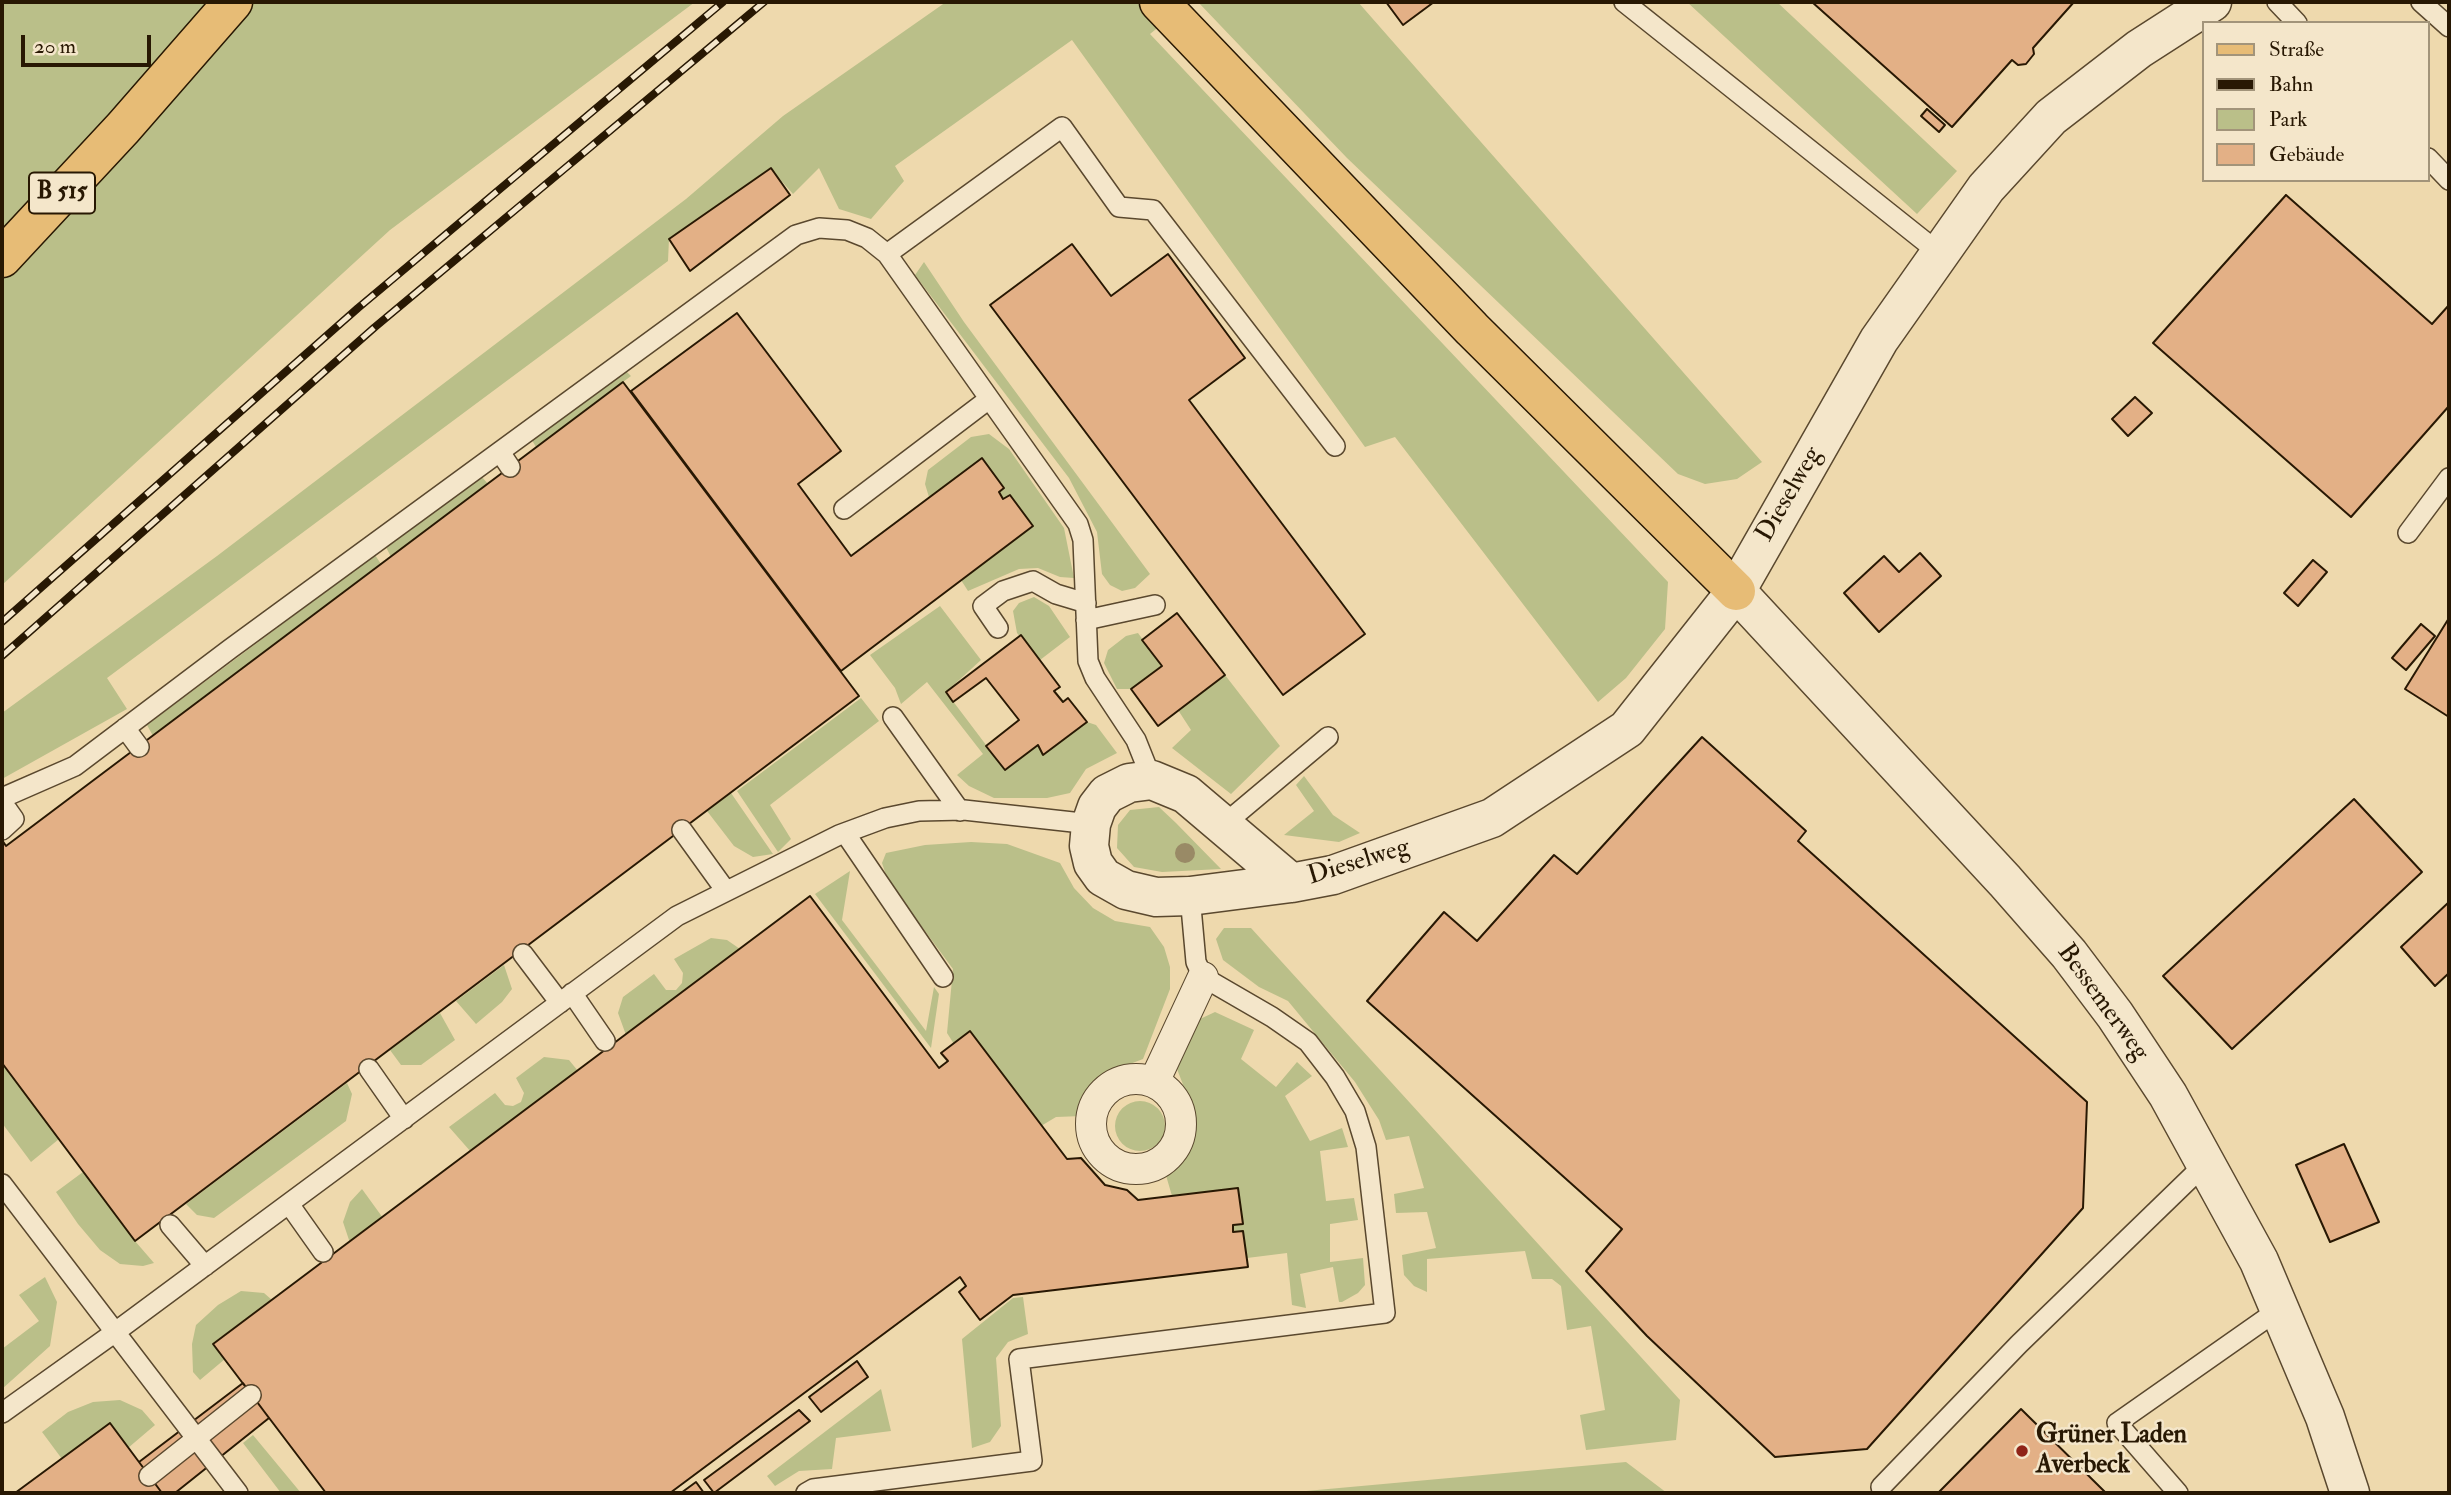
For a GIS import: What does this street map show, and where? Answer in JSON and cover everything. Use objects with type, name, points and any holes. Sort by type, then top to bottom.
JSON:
[{"type":"main road","name":"B 515","points":[[2,258],[123,128],[233,2]]},
{"type":"main road","points":[[1167,10],[1472,330],[1736,591]]},
{"type":"street","name":"Dieselweg","points":[[1091,824],[1089,846],[1093,863],[1103,877],[1126,890],[1156,897],[1190,896],[1291,883],[1333,875],[1492,818],[1627,729],[1736,591],[1879,340],[1938,252],[1986,188],[2051,117],[2139,49],[2212,2]]},
{"type":"street","name":"Bessemerweg","points":[[1736,591],[1930,797],[2069,954],[2168,1096],[2207,1162],[2281,1308],[2325,1417],[2350,1493]]},
{"type":"street","name":"Dieselweg","points":[[1152,780],[1186,793],[1291,883]]},
{"type":"street","points":[[1091,824],[1097,807],[1107,794],[1129,783],[1152,780]]},
{"type":"street","points":[[1154,1082],[1203,977]]},
{"type":"lane","points":[[1624,2],[1938,252]]},
{"type":"lane","points":[[2277,2],[2295,21]]},
{"type":"lane","points":[[2421,2],[2449,27]]},
{"type":"lane","points":[[887,254],[1062,127],[1119,207],[1153,210],[1335,446]]},
{"type":"lane","points":[[2430,160],[2449,180]]},
{"type":"lane","points":[[2,830],[15,819],[2,800],[75,766],[505,460],[796,235],[819,228],[847,230],[867,238],[887,254],[1078,524],[1083,540],[1088,661],[1095,678],[1136,740],[1152,780]]},
{"type":"lane","points":[[844,509],[989,399]]},
{"type":"lane","points":[[2408,533],[2449,478]]},
{"type":"lane","points":[[998,628],[983,606],[1003,591],[1033,581],[1086,611],[1155,605]]},
{"type":"lane","points":[[893,716],[960,811]]},
{"type":"lane","points":[[125,728],[139,747]]},
{"type":"lane","points":[[1222,826],[1328,737]]},
{"type":"lane","points":[[2,1413],[677,916],[845,833],[885,818],[919,811],[960,811],[1091,824]]},
{"type":"lane","points":[[682,830],[726,891]]},
{"type":"lane","points":[[845,833],[943,976]]},
{"type":"lane","points":[[806,1493],[813,1489],[1032,1461],[1019,1359],[1385,1313],[1366,1147],[1355,1111],[1335,1077],[1308,1042],[1272,1017],[1203,977],[1196,962],[1190,896]]},
{"type":"lane","points":[[523,954],[605,1041]]},
{"type":"lane","points":[[369,1069],[404,1119]]},
{"type":"lane","points":[[1881,1488],[2019,1344],[2207,1162]]},
{"type":"lane","points":[[2,1184],[238,1493]]},
{"type":"lane","points":[[289,1204],[323,1252]]},
{"type":"lane","points":[[170,1225],[205,1266]]},
{"type":"lane","points":[[2178,1493],[2117,1423],[2281,1308]]},
{"type":"lane","points":[[149,1476],[251,1395]]},
{"type":"green space","points":[[2,2],[695,2],[390,230],[2,585]]},
{"type":"green space","points":[[946,2],[1189,2],[1150,34],[1668,582],[1665,629],[1626,678],[1598,702],[1395,437],[1365,447],[1072,40],[895,166],[904,181],[871,219],[839,209],[819,168],[793,194],[770,168],[669,239],[668,261],[107,678],[127,709],[2,779],[2,713],[217,556],[686,199],[783,116]]},
{"type":"green space","points":[[1198,2],[1358,2],[1762,462],[1737,479],[1705,484],[1678,474],[1347,158]]},
{"type":"green space","points":[[1687,2],[1777,2],[1957,171],[1917,214]]},
{"type":"green space","points":[[924,262],[964,322],[1150,574],[1135,588],[1122,591],[1110,585],[1102,574],[1097,532],[1069,478],[915,275]]},
{"type":"green space","points":[[624,369],[631,376],[536,447],[530,437]]},
{"type":"green space","points":[[989,434],[1009,449],[1064,528],[1074,578],[1060,577],[1038,568],[1019,569],[968,591],[961,580],[1033,526],[1010,495],[1003,499],[999,492],[1004,488],[982,458],[929,497],[925,484],[928,470],[971,437]]},
{"type":"green space","points":[[482,477],[488,484],[391,557],[385,545]]},
{"type":"green space","points":[[375,555],[381,564],[153,736],[147,725]]},
{"type":"green space","points":[[1034,597],[1049,606],[1070,637],[1040,660],[1017,633],[1013,611],[1019,603]]},
{"type":"green space","points":[[940,606],[981,660],[946,692],[1005,770],[1038,745],[1043,754],[1087,722],[1096,725],[1117,753],[1086,769],[1070,793],[1047,798],[994,798],[969,786],[957,775],[983,754],[927,682],[901,704],[895,688],[870,655]]},
{"type":"green space","points":[[1138,633],[1162,666],[1131,689],[1117,689],[1104,663],[1108,650],[1126,636]]},
{"type":"green space","points":[[1225,675],[1280,746],[1231,794],[1172,748],[1191,730],[1178,710]]},
{"type":"green space","points":[[861,698],[879,721],[770,805],[791,839],[778,852],[737,791]]},
{"type":"green space","points":[[1304,776],[1333,815],[1360,833],[1339,842],[1284,835],[1314,811],[1296,785]]},
{"type":"green space","points":[[731,793],[773,854],[753,857],[734,846],[707,811]]},
{"type":"green space","points":[[1159,807],[1221,869],[1162,872],[1134,867],[1117,848],[1118,825],[1130,810]]},
{"type":"green space","points":[[971,842],[1007,844],[1060,863],[1074,888],[1093,908],[1115,921],[1150,927],[1164,947],[1170,967],[1170,989],[1143,1059],[1114,1070],[1092,1088],[1082,1116],[1056,1117],[1041,1126],[954,1044],[947,1033],[953,969],[888,881],[882,863],[886,853],[925,845]]},
{"type":"green space","points":[[850,871],[842,920],[926,1031],[934,987],[939,994],[931,1048],[815,894]]},
{"type":"green space","points":[[1224,928],[1251,928],[1680,1400],[1676,1440],[1586,1450],[1580,1415],[1605,1410],[1591,1326],[1567,1330],[1561,1286],[1552,1279],[1532,1279],[1525,1251],[1427,1259],[1427,1292],[1414,1286],[1404,1275],[1402,1255],[1436,1248],[1427,1212],[1396,1213],[1394,1194],[1424,1188],[1409,1136],[1386,1140],[1379,1120],[1355,1082],[1288,1001],[1259,987],[1223,960],[1216,939]]},
{"type":"green space","points":[[711,938],[727,940],[740,949],[626,1035],[618,1013],[623,997],[654,974],[666,990],[676,990],[682,983],[683,973],[674,959]]},
{"type":"green space","points":[[504,965],[512,989],[502,1002],[476,1024],[456,1001]]},
{"type":"green space","points":[[1215,1012],[1254,1030],[1241,1059],[1276,1087],[1297,1062],[1312,1076],[1285,1096],[1310,1141],[1342,1128],[1348,1147],[1320,1151],[1326,1201],[1354,1198],[1358,1220],[1330,1224],[1330,1262],[1363,1258],[1365,1285],[1358,1293],[1342,1302],[1339,1302],[1333,1267],[1300,1274],[1306,1308],[1292,1305],[1287,1253],[1247,1258],[1243,1231],[1233,1232],[1233,1225],[1243,1223],[1238,1188],[1172,1196],[1165,1172],[1190,1147],[1194,1130],[1194,1113],[1177,1069],[1200,1019]]},
{"type":"green space","points":[[440,1013],[455,1040],[421,1065],[401,1065],[390,1050]]},
{"type":"green space","points":[[544,1057],[569,1060],[578,1071],[471,1152],[449,1127],[495,1093],[505,1105],[513,1106],[521,1102],[524,1093],[516,1078]]},
{"type":"green space","points":[[2,1063],[59,1139],[31,1162],[2,1123]]},
{"type":"green space","points":[[347,1083],[352,1094],[346,1121],[214,1218],[197,1215],[186,1204]]},
{"type":"green space","points":[[1140,1101],[1158,1108],[1165,1126],[1158,1144],[1140,1151],[1122,1144],[1115,1126],[1122,1108]]},
{"type":"green space","points":[[83,1172],[154,1263],[143,1266],[120,1264],[100,1250],[78,1224],[56,1192]]},
{"type":"green space","points":[[362,1189],[383,1218],[350,1243],[343,1222],[350,1202]]},
{"type":"green space","points":[[45,1277],[57,1302],[50,1346],[2,1389],[2,1349],[39,1321],[19,1295]]},
{"type":"green space","points":[[241,1291],[264,1293],[272,1300],[213,1343],[225,1359],[200,1380],[193,1372],[192,1344],[196,1325],[218,1305]]},
{"type":"green space","points":[[1023,1297],[1028,1334],[1008,1342],[996,1358],[1001,1426],[990,1442],[972,1448],[962,1339],[1013,1298]]},
{"type":"green space","points":[[881,1389],[891,1431],[836,1438],[832,1469],[799,1471],[775,1486],[767,1476]]},
{"type":"green space","points":[[120,1400],[142,1410],[155,1425],[128,1448],[62,1459],[42,1432],[68,1412],[93,1402]]},
{"type":"green space","points":[[253,1435],[301,1493],[281,1493],[243,1443]]},
{"type":"green space","points":[[1626,1462],[1667,1493],[1284,1493]]},
{"type":"building","points":[[1386,2],[1434,2],[1403,25]]},
{"type":"building","points":[[1812,2],[2074,2],[2033,48],[2034,54],[2026,64],[2018,65],[2012,60],[1952,127]]},
{"type":"building","points":[[1927,109],[1945,125],[1939,132],[1921,116]]},
{"type":"building","points":[[771,168],[790,195],[690,271],[669,239]]},
{"type":"building","points":[[2286,195],[2432,324],[2449,305],[2449,406],[2351,517],[2153,343]]},
{"type":"building","points":[[1072,244],[1111,296],[1168,254],[1245,358],[1189,400],[1365,634],[1283,695],[990,305]]},
{"type":"building","points":[[737,313],[841,451],[798,484],[851,556],[982,458],[1004,488],[999,492],[1003,499],[1010,495],[1033,526],[841,671],[631,391]]},
{"type":"building","points":[[623,382],[859,696],[135,1241],[2,1063],[2,840],[6,846]]},
{"type":"building","points":[[2135,397],[2152,413],[2128,436],[2112,419]]},
{"type":"building","points":[[1920,553],[1941,576],[1879,632],[1844,593],[1884,556],[1899,572]]},
{"type":"building","points":[[2313,560],[2327,572],[2298,606],[2284,593]]},
{"type":"building","points":[[1177,613],[1225,675],[1158,726],[1131,689],[1162,666],[1142,640]]},
{"type":"building","points":[[2449,618],[2449,717],[2405,689]]},
{"type":"building","points":[[2421,624],[2435,636],[2406,670],[2392,658]]},
{"type":"building","points":[[1021,635],[1060,687],[1054,691],[1063,702],[1068,698],[1087,722],[1043,755],[1038,745],[1005,770],[986,746],[1019,720],[986,678],[953,702],[946,692]]},
{"type":"building","points":[[1702,737],[1806,831],[1798,841],[2087,1102],[2083,1208],[1867,1449],[1775,1457],[1647,1336],[1586,1271],[1622,1229],[1367,1001],[1444,912],[1477,941],[1554,855],[1577,874]]},
{"type":"building","points":[[2354,799],[2422,872],[2232,1049],[2163,976]]},
{"type":"building","points":[[810,896],[939,1068],[948,1061],[941,1053],[970,1031],[1067,1159],[1081,1158],[1105,1185],[1127,1190],[1138,1200],[1238,1188],[1243,1224],[1233,1225],[1233,1232],[1243,1231],[1248,1267],[1013,1295],[980,1320],[959,1292],[966,1286],[960,1277],[670,1493],[326,1493],[213,1344]]},
{"type":"building","points":[[2449,902],[2449,973],[2435,986],[2401,947]]},
{"type":"building","points":[[2344,1144],[2379,1222],[2330,1242],[2296,1165]]},
{"type":"building","points":[[857,1361],[868,1377],[821,1412],[809,1397]]},
{"type":"building","points":[[243,1383],[269,1418],[175,1493],[162,1493],[139,1462]]},
{"type":"building","name":"Grüner Laden Averbeck","points":[[2021,1409],[2106,1493],[1938,1493]]},
{"type":"building","points":[[799,1410],[810,1421],[714,1493],[704,1480]]},
{"type":"building","points":[[110,1423],[162,1493],[15,1493]]},
{"type":"building","points":[[696,1482],[704,1493],[681,1493]]},
{"type":"railway","points":[[2,622],[358,308],[723,2]]},
{"type":"railway","points":[[2,656],[375,327],[764,2]]},
{"type":"place","name":"Grüner Laden Averbeck","points":[[2022,1451]]}]
